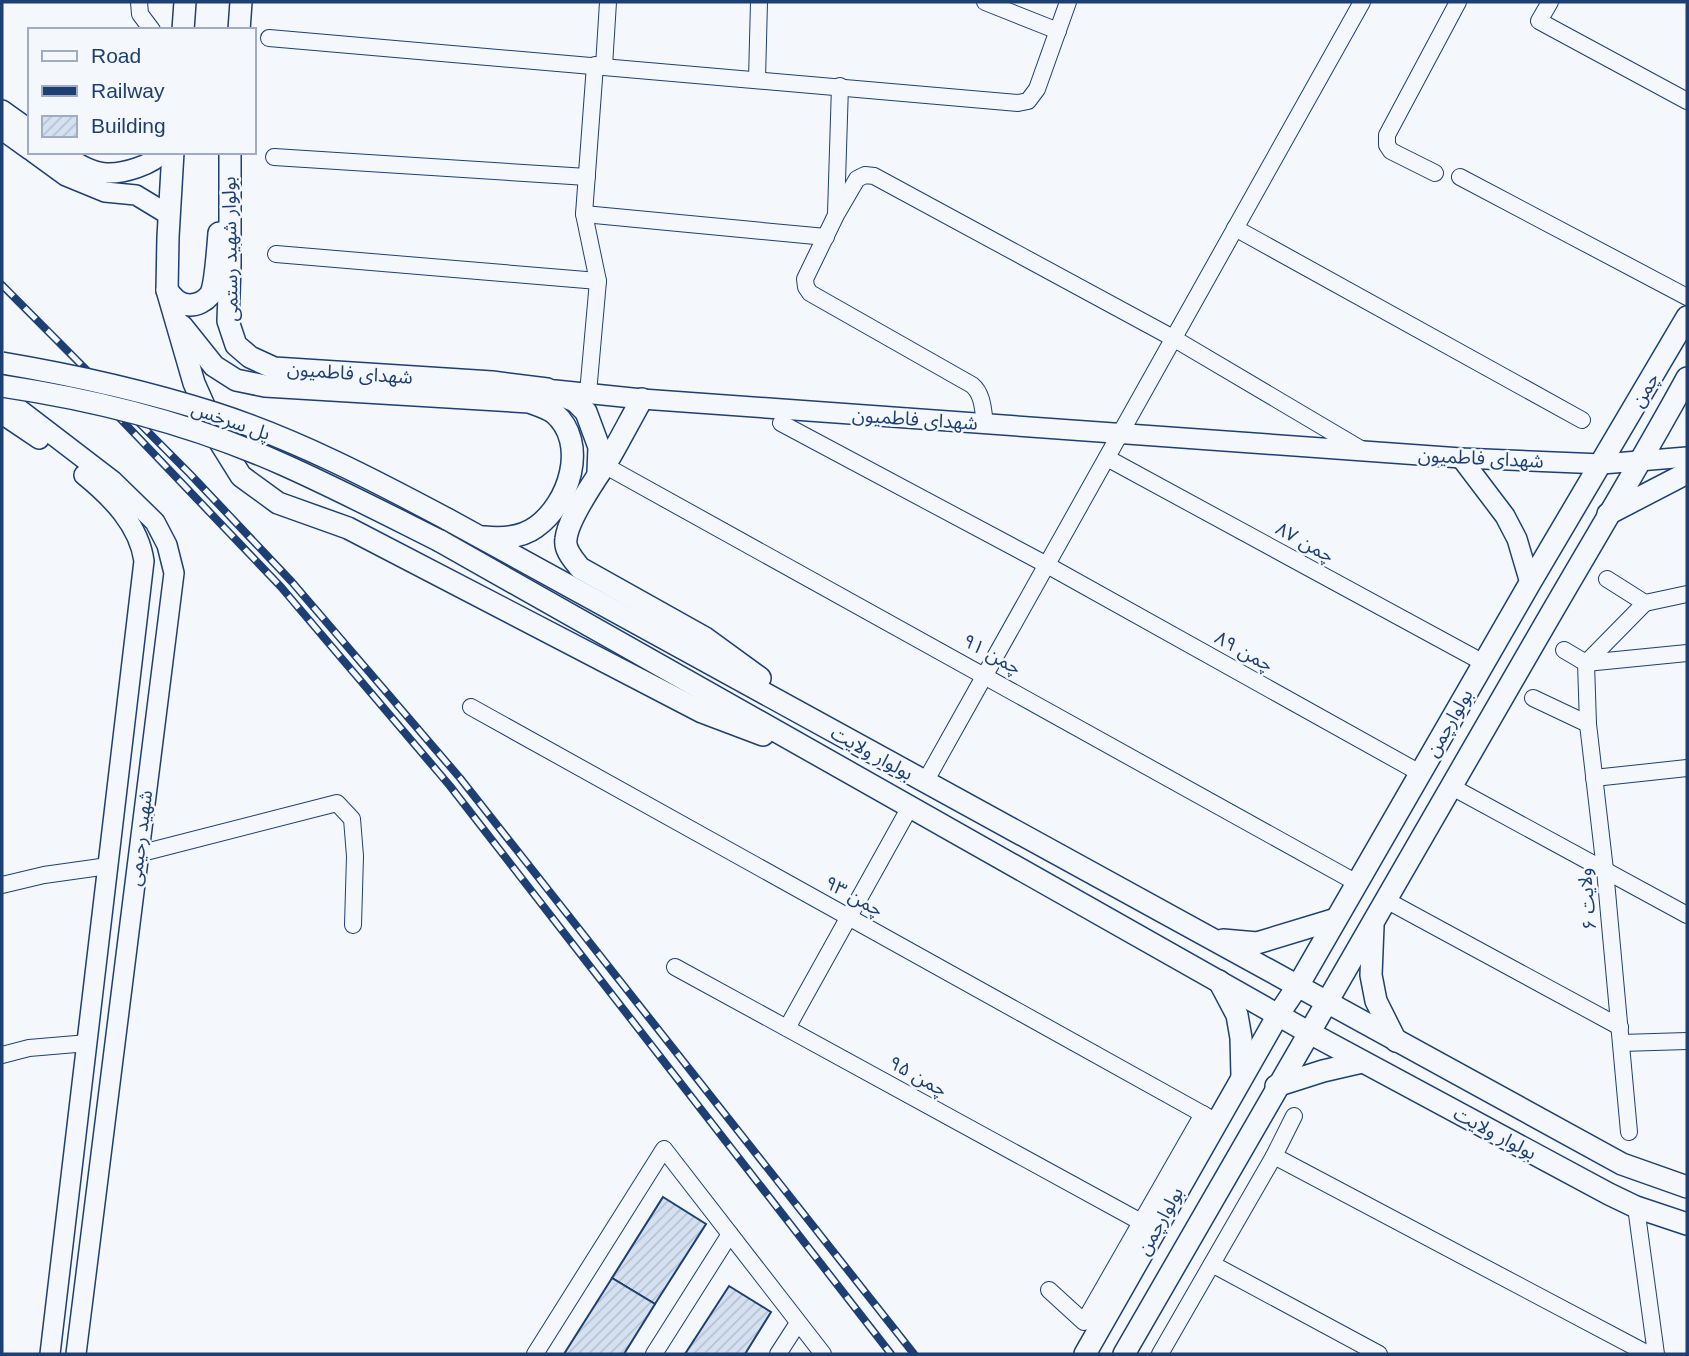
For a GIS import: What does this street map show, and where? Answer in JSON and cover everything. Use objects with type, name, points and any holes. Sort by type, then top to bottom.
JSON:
[{"type":"main road","points":[[183,28],[185,2]]},
{"type":"main road","points":[[239,28],[242,2]]},
{"type":"main road","points":[[173,154],[167,290],[194,383],[221,444],[241,475],[278,503],[359,534],[702,712],[821,756]]},
{"type":"main road","points":[[167,290],[174,299],[193,305],[211,294],[229,161]]},
{"type":"main road","name":"بولوار شهید رستمی","points":[[229,161],[228,321],[236,345]]},
{"type":"main road","name":"چمن","points":[[1602,464],[1687,317]]},
{"type":"main road","points":[[176,319],[214,366],[236,380],[265,386],[529,402],[553,413],[567,430],[572,446],[571,469],[552,514],[535,528],[520,535],[503,539],[478,536]]},
{"type":"main road","name":"شهدای فاطمیون","points":[[236,345],[250,357],[274,368],[492,382],[547,389]]},
{"type":"main road","name":"پل سرخس","points":[[2,363],[86,379],[216,413],[302,447],[447,519]]},
{"type":"main road","name":"چمن","points":[[1608,514],[1687,379]]},
{"type":"main road","name":"پل سرخس","points":[[2,386],[80,400],[212,437],[280,463],[440,541]]},
{"type":"main road","points":[[547,389],[575,401],[586,412],[599,447],[601,469]]},
{"type":"main road","points":[[642,399],[601,469],[565,540],[569,553],[580,568],[705,638],[830,729]]},
{"type":"main road","name":"بولوارچمن","points":[[1085,1354],[1210,1118],[1242,1078],[1602,464]]},
{"type":"main road","points":[[1608,514],[1687,473]]},
{"type":"main road","name":"بولوارچمن","points":[[1124,1354],[1307,1032],[1452,787],[1608,514]]},
{"type":"main road","name":"بولوار ولایت","points":[[447,519],[1622,1164],[1687,1187]]},
{"type":"main road","name":"بولوار ولایت","points":[[440,541],[1307,1032],[1636,1207],[1687,1224]]},
{"type":"main road","points":[[1214,940],[1257,943],[1336,919]]},
{"type":"main road","points":[[1374,920],[1371,975],[1376,1001],[1396,1041]]},
{"type":"main road","points":[[1219,981],[1237,1015],[1241,1038],[1242,1078]]},
{"type":"main road","points":[[1276,1086],[1362,1062]]},
{"type":"street","points":[[139,2],[140,14],[150,28]]},
{"type":"street","points":[[588,393],[598,281],[584,215],[604,2]]},
{"type":"street","points":[[757,79],[759,2]]},
{"type":"street","points":[[985,2],[1058,31]]},
{"type":"street","points":[[268,38],[1018,103],[1028,101],[1037,89],[1068,2]]},
{"type":"street","points":[[925,782],[1362,2]]},
{"type":"street","points":[[1435,173],[1391,151],[1387,145],[1387,135],[1458,2]]},
{"type":"street","points":[[1550,2],[1539,21],[1687,101]]},
{"type":"street","points":[[836,215],[840,86]]},
{"type":"street","points":[[2,110],[28,129]]},
{"type":"street","points":[[2,130],[28,148]]},
{"type":"street","points":[[36,154],[66,176],[105,192],[136,195],[169,215]]},
{"type":"street","points":[[64,154],[73,161],[105,173],[135,168],[159,158],[162,154]]},
{"type":"street","points":[[274,157],[587,177]]},
{"type":"street","points":[[985,424],[981,398],[972,385],[810,293],[806,287],[805,279],[857,179],[865,175],[874,176],[1173,338],[1364,451]]},
{"type":"street","points":[[1460,177],[1687,297]]},
{"type":"street","points":[[584,215],[826,237]]},
{"type":"street","points":[[1235,228],[1582,420]]},
{"type":"street","points":[[276,254],[598,281]]},
{"type":"street","name":"شهدای فاطمیون","points":[[547,389],[642,399],[1461,458],[1602,464],[1642,460]]},
{"type":"street","name":"شهید رحیمی","points":[[2,396],[113,481],[155,523],[167,545],[174,573],[76,1354]]},
{"type":"street","name":"شهید رحیمی","points":[[2,414],[55,450],[104,492],[134,527],[142,542],[144,561],[50,1354]]},
{"type":"street","name":"چمن ۸۹","points":[[780,423],[1047,565],[1420,773]]},
{"type":"street","points":[[1642,460],[1687,457]]},
{"type":"street","name":"چمن ۸۷","points":[[1107,458],[1484,663]]},
{"type":"street","points":[[1461,458],[1504,516],[1517,539],[1530,583]]},
{"type":"street","name":"چمن ۹۱","points":[[601,469],[985,675],[1357,883]]},
{"type":"street","points":[[1607,579],[1646,603]]},
{"type":"street","points":[[1586,663],[1646,603],[1687,594]]},
{"type":"street","points":[[1564,650],[1586,663],[1687,653]]},
{"type":"street","name":"ولایت ۶","points":[[1586,663],[1588,724],[1605,870],[1629,1132]]},
{"type":"street","points":[[1533,698],[1588,724]]},
{"type":"street","name":"چمن ۹۳","points":[[471,707],[1210,1118]]},
{"type":"street","points":[[123,744],[152,749]]},
{"type":"street","points":[[1594,778],[1687,768]]},
{"type":"street","points":[[1452,787],[1687,915]]},
{"type":"street","points":[[138,854],[337,803],[352,819],[355,856],[354,925]]},
{"type":"street","points":[[787,1028],[910,807]]},
{"type":"street","points":[[2,885],[44,874],[108,866]]},
{"type":"street","points":[[1386,900],[1620,1035],[1687,1041]]},
{"type":"street","name":"چمن ۹۵","points":[[675,967],[1141,1222]]},
{"type":"street","points":[[2,1055],[29,1048],[88,1043]]},
{"type":"street","points":[[1160,1354],[1274,1156],[1294,1116]]},
{"type":"street","points":[[1049,1290],[1084,1322],[1141,1222],[1210,1118]]},
{"type":"street","points":[[536,1354],[664,1149],[822,1354]]},
{"type":"street","points":[[1274,1156],[1648,1354]]},
{"type":"street","points":[[1636,1207],[1656,1354]]},
{"type":"street","points":[[654,1354],[730,1234]]},
{"type":"street","points":[[1212,1265],[1379,1354]]},
{"type":"street","points":[[778,1354],[798,1323]]},
{"type":"building","points":[[663,1197],[706,1224],[655,1304],[612,1278]]},
{"type":"building","points":[[612,1278],[655,1304],[624,1354],[564,1354]]},
{"type":"building","points":[[729,1286],[771,1312],[745,1354],[685,1354]]},
{"type":"railway","points":[[2,285],[190,474],[292,582],[460,778],[914,1354]]},
{"type":"railway","points":[[112,410],[281,587],[450,786],[891,1354]]}]
